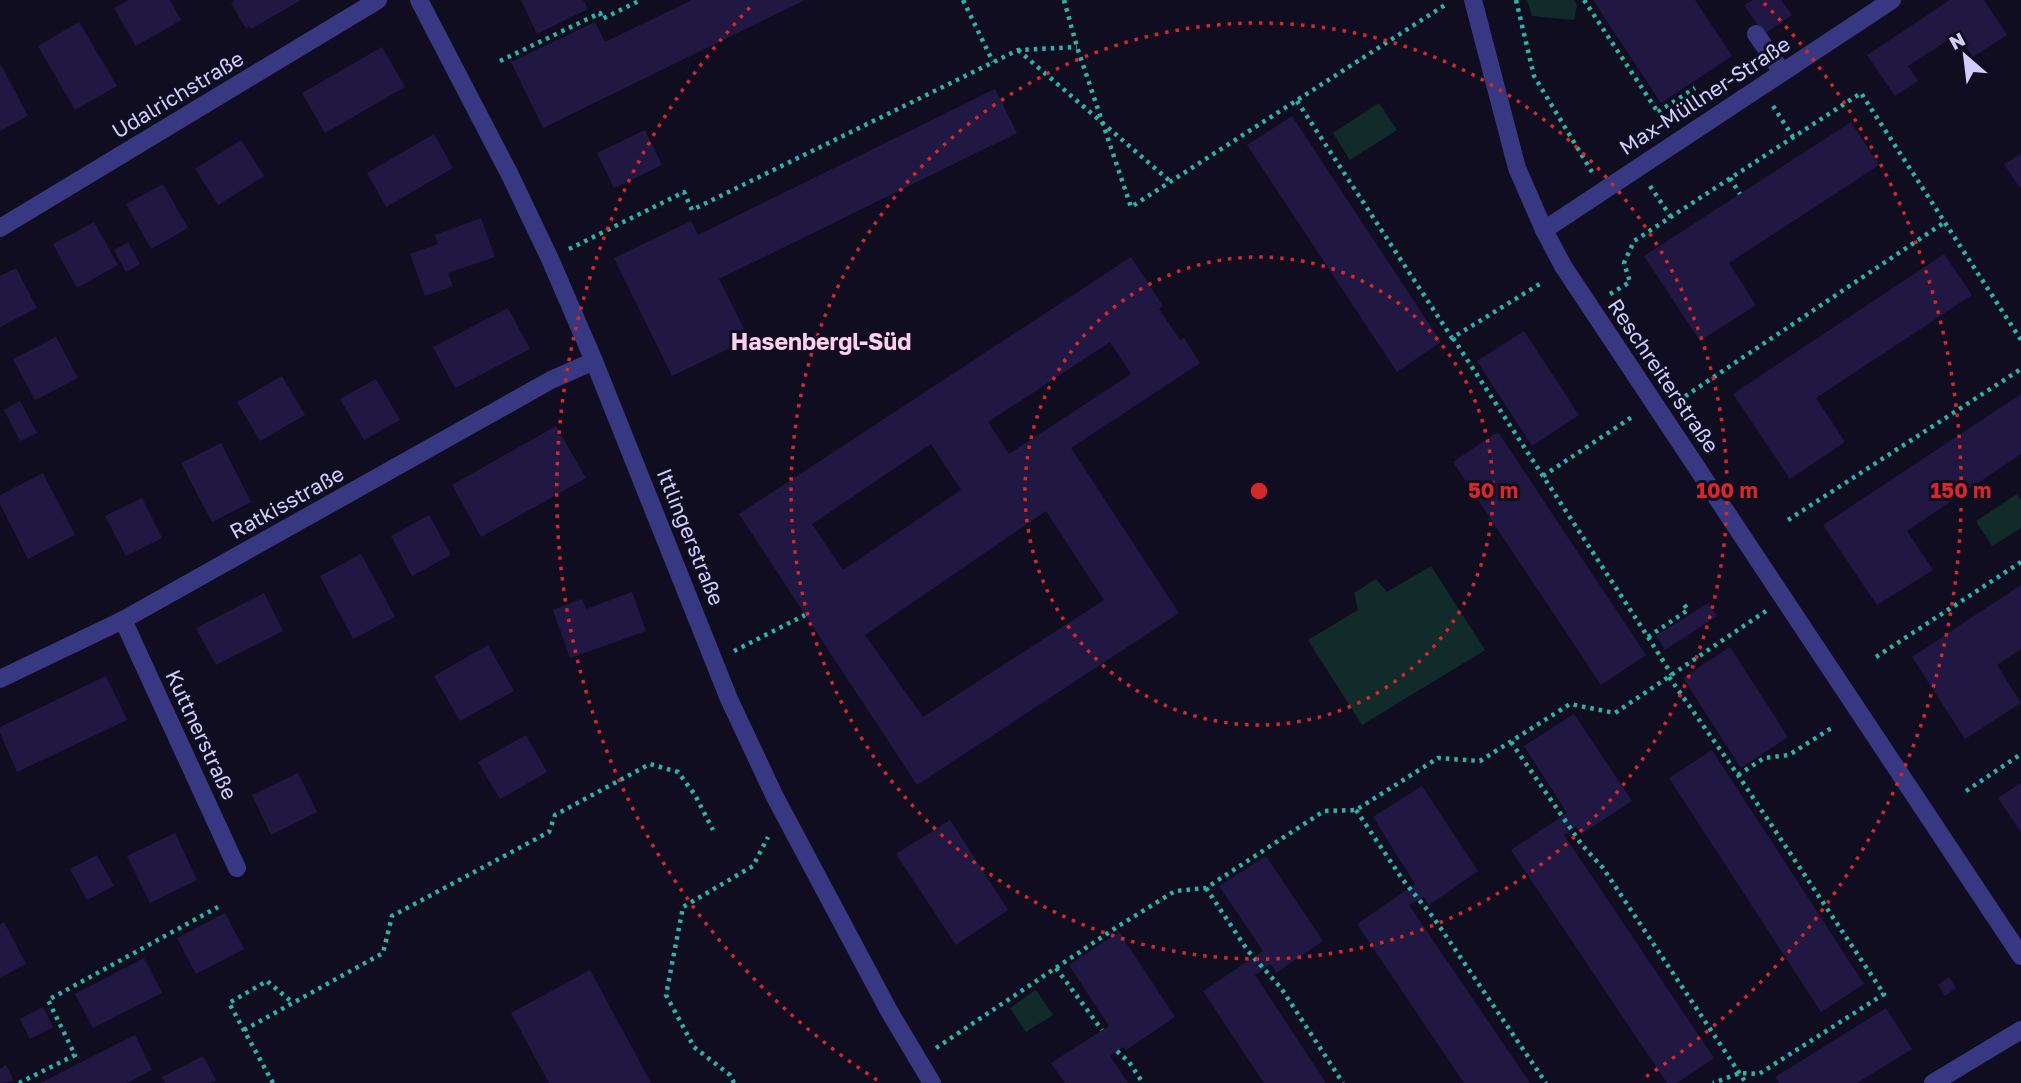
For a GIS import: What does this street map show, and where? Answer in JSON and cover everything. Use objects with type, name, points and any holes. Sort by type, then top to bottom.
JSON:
[{"type":"street","name":"Udalrichstraße","points":[[0,228],[378,0]]},
{"type":"street","name":"Ittlingerstraße","points":[[419,0],[510,175],[550,259],[594,360],[729,699],[782,810],[889,1011],[932,1083]]},
{"type":"street","name":"Reschreiterstraße","points":[[1473,0],[1517,168],[1544,230],[1563,265],[2021,956]]},
{"type":"street","name":"Max-Müllner-Straße","points":[[1544,230],[1892,0]]},
{"type":"street","points":[[1756,34],[1782,72]]},
{"type":"street","name":"Ratkisstraße","points":[[0,679],[123,620],[551,380],[594,360]]},
{"type":"street","name":"Kuttnerstraße","points":[[123,620],[237,868]]},
{"type":"street","points":[[1933,1083],[2021,1030]]},
{"type":"path","points":[[500,61],[600,13],[603,19],[640,0]]},
{"type":"path","points":[[963,0],[993,62]]},
{"type":"path","points":[[1064,0],[1077,47],[1131,207],[1445,5]]},
{"type":"path","points":[[1517,0],[1534,76],[1603,191]]},
{"type":"path","points":[[1584,0],[1677,142]]},
{"type":"path","points":[[550,259],[684,192],[692,210],[1018,50],[1077,47]]},
{"type":"path","points":[[1018,50],[1171,182]]},
{"type":"path","points":[[1760,86],[1793,137]]},
{"type":"path","points":[[1658,112],[1695,88]]},
{"type":"path","points":[[1630,282],[1624,264],[1634,241],[1861,93],[2021,340]]},
{"type":"path","points":[[1297,101],[1648,637],[1670,676],[1884,994],[1759,1074],[1740,1073],[1713,1083]]},
{"type":"path","points":[[1644,178],[1671,217]]},
{"type":"path","points":[[1730,178],[1740,194]]},
{"type":"path","points":[[1543,476],[1699,386],[1945,222]]},
{"type":"path","points":[[1453,338],[1543,282]]},
{"type":"path","points":[[1788,520],[2021,369]]},
{"type":"path","points":[[1876,657],[2021,562]]},
{"type":"path","points":[[918,1060],[1175,891],[1206,888],[1324,811],[1356,810],[1438,758],[1480,761],[1570,704],[1615,713],[1784,600]]},
{"type":"path","points":[[1648,637],[1688,610],[1683,603]]},
{"type":"path","points":[[714,661],[805,615]]},
{"type":"path","points":[[1738,775],[1765,758],[1789,755],[1833,727]]},
{"type":"path","points":[[1511,742],[1582,845],[1603,868],[1746,1083]]},
{"type":"path","points":[[1966,791],[2021,754]]},
{"type":"path","points":[[244,1030],[383,953],[392,916],[549,832],[555,815],[650,764],[678,772],[695,795],[713,830]]},
{"type":"path","points":[[734,1083],[730,1075],[694,1047],[666,995],[682,907],[753,866],[782,810]]},
{"type":"path","points":[[1356,810],[1546,1083]]},
{"type":"path","points":[[1206,888],[1248,951],[1281,988],[1343,1083]]},
{"type":"path","points":[[19,1083],[75,1055],[48,1000],[218,907]]},
{"type":"path","points":[[1056,968],[1102,1030]]},
{"type":"path","points":[[273,1083],[229,1003],[267,981],[293,1003]]},
{"type":"path","points":[[1117,1051],[1129,1062],[1143,1083]]},
{"type":"green space","points":[[1527,0],[1574,0],[1577,5],[1574,20],[1532,16]]},
{"type":"green space","points":[[1379,103],[1397,130],[1350,160],[1333,133]]},
{"type":"green space","points":[[2017,494],[2021,501],[2021,528],[1992,546],[1976,521]]},
{"type":"green space","points":[[1431,566],[1485,650],[1362,725],[1308,640],[1358,610],[1354,593],[1376,579],[1387,592]]},
{"type":"green space","points":[[1036,990],[1053,1015],[1026,1032],[1010,1008]]},
{"type":"building","points":[[129,0],[170,0],[181,20],[136,46],[114,8]]},
{"type":"building","points":[[235,0],[301,0],[251,29],[249,26],[246,29],[231,3]]},
{"type":"building","points":[[521,0],[583,0],[588,9],[537,34]]},
{"type":"building","points":[[692,0],[805,0],[543,128],[511,62],[595,22],[605,42]]},
{"type":"building","points":[[1593,0],[1695,0],[1732,56],[1661,103]]},
{"type":"building","points":[[1753,0],[1781,0],[1792,15],[1764,34],[1744,5]]},
{"type":"building","points":[[1950,0],[1984,0],[2007,35],[1973,57],[1957,34],[1908,66],[1918,81],[1895,96],[1867,55]]},
{"type":"building","points":[[79,22],[117,86],[75,110],[38,46]]},
{"type":"building","points":[[382,47],[405,87],[325,133],[302,93]]},
{"type":"building","points":[[0,63],[28,116],[0,131]]},
{"type":"building","points":[[995,89],[1017,133],[719,279],[749,339],[672,376],[614,258],[691,221],[698,235]]},
{"type":"building","points":[[1292,116],[1441,342],[1397,372],[1247,145]]},
{"type":"building","points":[[1851,122],[1879,165],[1729,263],[1756,305],[1700,341],[1644,256]]},
{"type":"building","points":[[645,130],[662,165],[614,188],[597,153]]},
{"type":"building","points":[[434,134],[453,168],[386,207],[367,173]]},
{"type":"building","points":[[241,140],[264,176],[218,205],[195,169]]},
{"type":"building","points":[[2021,154],[2021,189],[2004,164]]},
{"type":"building","points":[[163,184],[188,228],[151,249],[126,204]]},
{"type":"building","points":[[481,218],[495,257],[448,273],[453,286],[425,296],[410,254],[438,244],[435,235]]},
{"type":"building","points":[[94,222],[118,265],[77,288],[53,244]]},
{"type":"building","points":[[128,242],[140,264],[126,272],[114,250]]},
{"type":"building","points":[[1944,254],[1972,295],[1816,398],[1845,442],[1790,479],[1733,394]]},
{"type":"building","points":[[1131,257],[1163,306],[1159,309],[1180,340],[1184,338],[1200,363],[1071,448],[1179,613],[917,785],[739,514]],"holes":[[[1110,342],[1131,374],[1009,454],[988,422]],[[931,444],[961,490],[843,570],[812,524]],[[1046,511],[1104,600],[923,717],[865,635]]]},
{"type":"building","points":[[16,268],[37,308],[0,327],[0,276]]},
{"type":"building","points":[[508,308],[530,349],[455,388],[433,347]]},
{"type":"building","points":[[1524,331],[1579,415],[1532,446],[1477,361]]},
{"type":"building","points":[[56,337],[78,378],[35,400],[13,359]]},
{"type":"building","points":[[282,376],[305,415],[260,441],[237,402]]},
{"type":"building","points":[[376,379],[400,420],[364,440],[340,399]]},
{"type":"building","points":[[2021,394],[2021,454],[1907,531],[1933,570],[1877,605],[1823,525]]},
{"type":"building","points":[[20,401],[37,433],[20,441],[4,410]]},
{"type":"building","points":[[556,426],[586,478],[481,537],[452,485]]},
{"type":"building","points":[[1498,432],[1646,655],[1601,685],[1453,462]]},
{"type":"building","points":[[221,443],[251,502],[212,522],[181,463]]},
{"type":"building","points":[[43,473],[75,535],[28,559],[0,504],[0,495]]},
{"type":"building","points":[[142,498],[162,538],[126,556],[105,516]]},
{"type":"building","points":[[429,515],[451,555],[412,576],[391,536]]},
{"type":"building","points":[[361,554],[395,617],[353,639],[320,576]]},
{"type":"building","points":[[2021,585],[2021,649],[1997,665],[2021,703],[1965,739],[1912,657]]},
{"type":"building","points":[[632,592],[646,631],[570,658],[553,610],[582,599],[586,609]]},
{"type":"building","points":[[264,593],[283,631],[216,665],[196,628]]},
{"type":"building","points":[[1708,603],[1717,616],[1665,650],[1656,636]]},
{"type":"building","points":[[488,645],[514,691],[460,721],[434,676]]},
{"type":"building","points":[[1730,647],[1788,737],[1741,768],[1683,678]]},
{"type":"building","points":[[106,676],[127,720],[17,772],[0,733],[0,727]]},
{"type":"building","points":[[1574,714],[1632,801],[1581,834],[1576,827],[1564,835],[1714,1058],[1677,1083],[1667,1083],[1511,850],[1567,813],[1524,746]]},
{"type":"building","points":[[526,735],[547,772],[500,799],[478,762]]},
{"type":"building","points":[[1712,750],[1864,984],[1821,1012],[1669,778]]},
{"type":"building","points":[[298,773],[317,812],[271,835],[252,795]]},
{"type":"building","points":[[2021,783],[2021,832],[1998,798]]},
{"type":"building","points":[[1422,786],[1478,871],[1429,905],[1424,897],[1409,905],[1530,1083],[1464,1083],[1357,924],[1415,884],[1373,817]]},
{"type":"building","points":[[950,820],[1008,910],[956,945],[896,854]]},
{"type":"building","points":[[175,833],[197,880],[150,903],[127,856]]},
{"type":"building","points":[[97,855],[114,886],[87,900],[70,869]]},
{"type":"building","points":[[1266,856],[1323,941],[1276,973],[1271,964],[1255,975],[1326,1083],[1264,1083],[1203,991],[1263,951],[1219,886]]},
{"type":"building","points":[[225,913],[244,949],[196,974],[177,938]]},
{"type":"building","points":[[4,922],[26,964],[0,978],[0,924]]},
{"type":"building","points":[[1119,932],[1175,1017],[1126,1050],[1123,1047],[1110,1056],[1128,1083],[1065,1083],[1051,1063],[1109,1026],[1069,965]]},
{"type":"building","points":[[144,958],[162,993],[93,1028],[75,994]]},
{"type":"building","points":[[590,970],[651,1083],[549,1083],[511,1013]]},
{"type":"building","points":[[1949,977],[1956,988],[1945,996],[1938,985]]},
{"type":"building","points":[[43,1007],[53,1027],[30,1039],[20,1019]]},
{"type":"building","points":[[1886,1008],[1912,1049],[1857,1083],[1779,1083],[1775,1077]]},
{"type":"building","points":[[135,1035],[152,1070],[127,1083],[40,1083]]},
{"type":"building","points":[[203,1056],[216,1080],[210,1083],[165,1083],[162,1077]]},
{"type":"building","points":[[6,1065],[14,1081],[0,1083],[0,1069]]},
{"type":"district","name":"Hasenbergl-Süd","points":[[821,342]]}]
